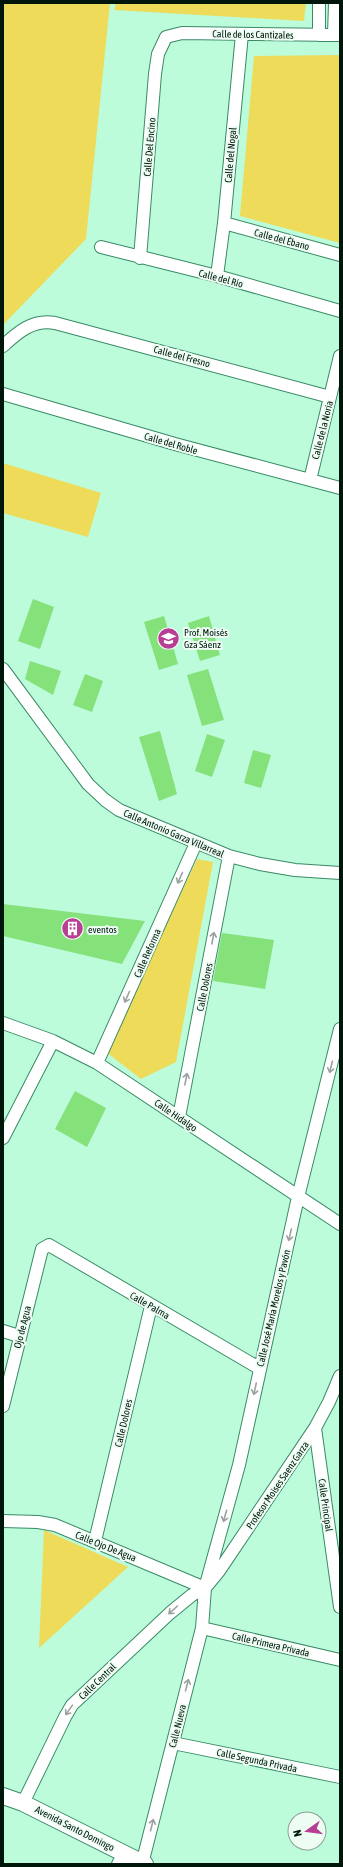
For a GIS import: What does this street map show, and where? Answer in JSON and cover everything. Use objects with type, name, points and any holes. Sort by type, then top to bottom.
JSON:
[{"type":"street","points":[[319,3],[319,35]]},
{"type":"street","points":[[335,3],[337,35]]},
{"type":"street","name":"Calle de los Cantizales","points":[[166,38],[182,33],[337,35]]},
{"type":"street","name":"Calle del Nogal","points":[[218,276],[242,34]]},
{"type":"street","name":"Calle Del Encino","points":[[140,258],[155,74],[158,54],[166,38]]},
{"type":"street","name":"Calle del Ébano","points":[[224,223],[340,255]]},
{"type":"street","name":"Calle del Río","points":[[101,247],[140,258],[218,276],[340,311]]},
{"type":"street","name":"Calle del Fresno","points":[[3,346],[32,324],[46,322],[72,327],[330,397]]},
{"type":"street","name":"Calle de la Noria","points":[[310,480],[340,356]]},
{"type":"street","name":"Calle del Roble","points":[[3,394],[175,444],[340,488]]},
{"type":"street","name":"Calle Antonio Garza Villarreal","points":[[3,669],[88,784],[105,800],[133,817],[229,856],[260,864],[295,870],[340,873]]},
{"type":"street","name":"Calle Reforma","points":[[97,1063],[196,842]]},
{"type":"street","name":"Calle Dolores","points":[[179,1118],[229,856]]},
{"type":"street","name":"Calle Hidalgo","points":[[3,1023],[53,1041],[97,1063],[340,1224]]},
{"type":"street","name":"Calle José María Morelos y Pavón","points":[[205,1588],[239,1464],[298,1197],[340,1029]]},
{"type":"street","points":[[3,1138],[53,1041]]},
{"type":"street","name":"Calle Palma","points":[[42,1249],[49,1245],[259,1368]]},
{"type":"street","name":"Ojo de Agua","points":[[3,1406],[19,1336],[42,1249]]},
{"type":"street","name":"Calle Dolores","points":[[95,1541],[151,1306]]},
{"type":"street","points":[[3,1331],[19,1336]]},
{"type":"street","name":"Profesor Moises Saenz Garza","points":[[205,1588],[226,1561],[315,1428],[334,1404],[340,1376]]},
{"type":"street","name":"Calle Principal","points":[[315,1428],[340,1607]]},
{"type":"street","name":"Calle Ojo De Agua","points":[[3,1522],[38,1522],[55,1525],[205,1588]]},
{"type":"street","name":"Calle Nueva","points":[[143,1864],[202,1628],[205,1588]]},
{"type":"street","name":"Calle Central","points":[[24,1803],[72,1705],[170,1613],[192,1595],[205,1588]]},
{"type":"street","name":"Calle Primera Privada","points":[[202,1628],[340,1660]]},
{"type":"street","name":"Calle Segunda Privada","points":[[173,1742],[340,1777]]},
{"type":"street","name":"Avenida Santo Domingo","points":[[3,1796],[24,1803],[121,1859],[143,1864]]},
{"type":"shaded area","points":[[3,3],[110,3],[86,239],[3,325]]},
{"type":"shaded area","points":[[116,3],[306,3],[304,21],[114,10]]},
{"type":"shaded area","points":[[340,55],[340,243],[240,216],[254,56]]},
{"type":"shaded area","points":[[3,463],[101,493],[88,537],[3,513]]},
{"type":"shaded area","points":[[197,859],[213,862],[176,1062],[141,1079],[106,1052]]},
{"type":"shaded area","points":[[44,1530],[128,1567],[39,1648]]},
{"type":"building","points":[[33,599],[54,607],[40,649],[18,641]]},
{"type":"building","points":[[164,616],[178,664],[159,670],[144,622]]},
{"type":"building","points":[[209,616],[220,655],[200,661],[188,623]]},
{"type":"building","points":[[30,661],[61,671],[53,695],[25,679]]},
{"type":"building","points":[[208,669],[224,720],[202,726],[187,675]]},
{"type":"building","points":[[85,674],[103,681],[92,712],[73,705]]},
{"type":"building","points":[[160,731],[177,794],[159,801],[139,737]]},
{"type":"building","points":[[207,734],[225,740],[212,777],[195,771]]},
{"type":"building","points":[[253,750],[271,755],[261,788],[244,783]]},
{"type":"building","name":"eventos","points":[[3,904],[145,921],[122,964],[3,936]]},
{"type":"building","points":[[222,933],[274,940],[265,989],[213,981]]},
{"type":"building","points":[[75,1091],[106,1108],[87,1147],[55,1129]]},
{"type":"place","name":"Prof. Moisés Gza Sáenz","points":[[169,638]]},
{"type":"place","name":"eventos","points":[[72,929]]}]
